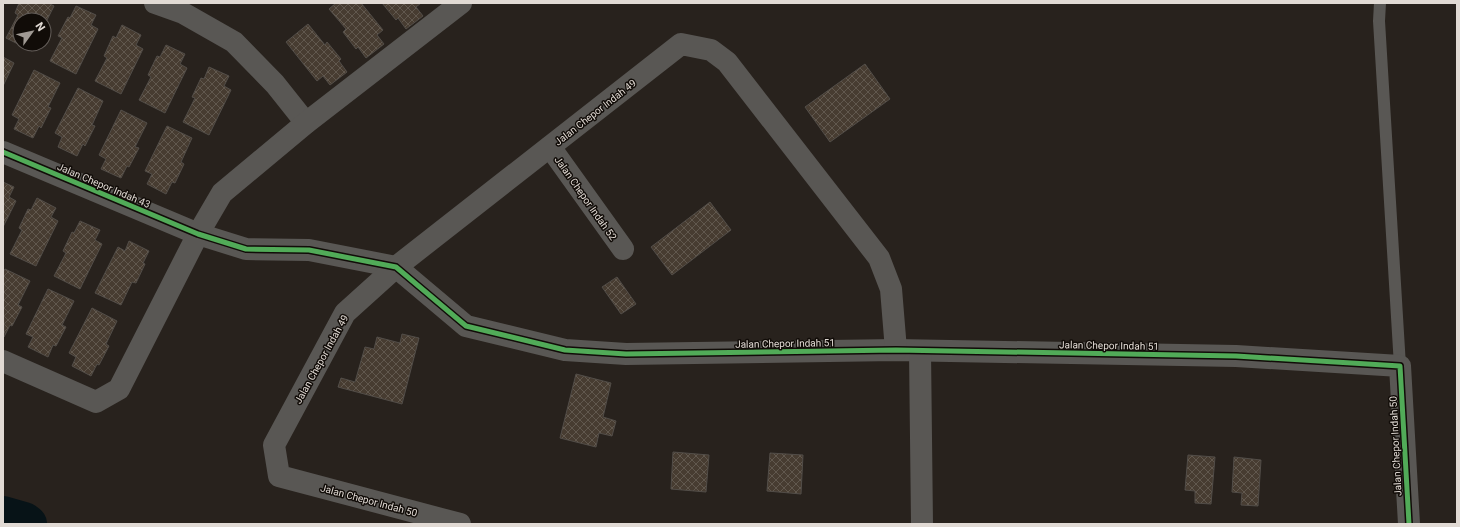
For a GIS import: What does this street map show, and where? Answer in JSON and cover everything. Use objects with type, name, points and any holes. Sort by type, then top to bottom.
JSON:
[{"type":"street","points":[[155,3],[186,8],[234,42],[275,84],[306,123]]},
{"type":"street","points":[[3,361],[96,402],[119,390],[198,234],[222,193],[306,123],[461,3]]},
{"type":"street","name":"Jalan Chepor Indah 49","points":[[279,476],[274,445],[345,313],[396,267],[681,44],[711,50],[727,62],[879,258],[891,289],[896,350]]},
{"type":"street","name":"Jalan Chepor Indah 52","points":[[550,146],[623,249]]},
{"type":"street","name":"Jalan Chepor Indah 43","points":[[3,152],[198,234]]},
{"type":"street","name":"Jalan Chepor Indah 51","points":[[198,234],[246,249],[309,250],[396,267],[466,326],[565,350],[626,354],[896,350],[1236,356],[1400,366]]},
{"type":"street","points":[[920,351],[922,524]]},
{"type":"street","name":"Jalan Chepor Indah 50","points":[[1400,366],[1409,524]]},
{"type":"street","name":"Jalan Chepor Indah 50","points":[[279,476],[460,524]]},
{"type":"lane","points":[[1380,3],[1379,21],[1400,366]]},
{"type":"building","points":[[19,3],[48,3],[54,6],[51,12],[15,12]]},
{"type":"building","points":[[336,3],[361,3],[383,30],[377,35],[384,44],[366,58],[358,47],[356,49],[343,32],[346,29],[329,9]]},
{"type":"building","points":[[382,3],[421,3],[416,7],[423,16],[406,29],[398,18],[396,20]]},
{"type":"building","points":[[76,6],[96,15],[91,25],[98,29],[76,74],[50,61],[62,38],[58,36],[68,17],[70,18]]},
{"type":"building","points":[[308,24],[325,45],[327,42],[341,59],[339,61],[347,72],[330,85],[323,76],[317,81],[286,42]]},
{"type":"building","points":[[122,25],[141,35],[136,45],[143,49],[121,94],[95,81],[107,58],[104,56],[113,36],[116,38]]},
{"type":"building","points":[[12,26],[12,41],[6,38]]},
{"type":"building","points":[[166,45],[185,54],[180,64],[187,68],[165,113],[139,100],[151,77],[148,75],[157,56],[160,57]]},
{"type":"building","points":[[3,57],[14,63],[3,86]]},
{"type":"building","points":[[865,64],[890,99],[830,142],[805,107]]},
{"type":"building","points":[[209,67],[229,76],[224,86],[231,90],[209,135],[183,122],[195,98],[192,97],[201,78],[204,79]]},
{"type":"building","points":[[34,70],[60,83],[48,107],[51,108],[41,128],[39,126],[33,138],[14,129],[19,119],[12,115]]},
{"type":"building","points":[[78,88],[103,101],[92,125],[95,126],[85,146],[83,144],[77,156],[58,147],[62,137],[55,133]]},
{"type":"building","points":[[121,110],[147,123],[135,147],[139,148],[129,167],[127,166],[121,178],[101,169],[106,159],[99,155]]},
{"type":"building","points":[[167,126],[192,138],[181,162],[184,164],[175,183],[172,182],[166,194],[147,184],[152,174],[145,171]]},
{"type":"building","points":[[3,182],[14,187],[9,197],[16,201],[3,227]]},
{"type":"building","points":[[37,198],[56,208],[51,217],[58,221],[36,266],[10,254],[22,230],[19,228],[28,209],[31,210]]},
{"type":"building","points":[[710,202],[731,230],[672,275],[651,247]]},
{"type":"building","points":[[80,221],[100,230],[95,240],[102,244],[80,289],[54,276],[66,253],[63,251],[72,232],[74,233]]},
{"type":"building","points":[[129,241],[149,251],[136,283],[132,282],[121,305],[95,293],[118,247],[125,251]]},
{"type":"building","points":[[5,269],[30,281],[18,305],[22,307],[12,326],[10,325],[4,337],[3,272]]},
{"type":"building","points":[[617,277],[636,304],[621,314],[602,287]]},
{"type":"building","points":[[48,289],[74,301],[62,325],[66,327],[56,346],[53,345],[48,357],[28,347],[33,337],[26,334]]},
{"type":"building","points":[[92,308],[117,321],[106,344],[109,346],[99,365],[97,364],[91,376],[72,366],[76,357],[69,353]]},
{"type":"building","points":[[402,334],[419,338],[402,404],[338,387],[341,378],[355,382],[365,347],[374,349],[377,337],[400,343]]},
{"type":"building","points":[[576,374],[611,383],[603,417],[616,421],[612,436],[599,433],[596,447],[560,438]]},
{"type":"building","points":[[673,452],[709,455],[706,492],[671,489]]},
{"type":"building","points":[[770,453],[803,455],[801,494],[767,491]]},
{"type":"building","points":[[1188,455],[1215,457],[1211,504],[1195,503],[1195,491],[1185,490]]},
{"type":"building","points":[[1234,457],[1261,460],[1258,506],[1241,505],[1242,493],[1232,492]]},
{"type":"waterway","points":[[3,515],[24,521],[28,524]]},
{"type":"cycle path","points":[[3,152],[198,234],[246,249],[309,250],[396,267],[466,326],[565,350],[626,354],[896,350],[1236,356],[1400,366],[1409,524]]}]
